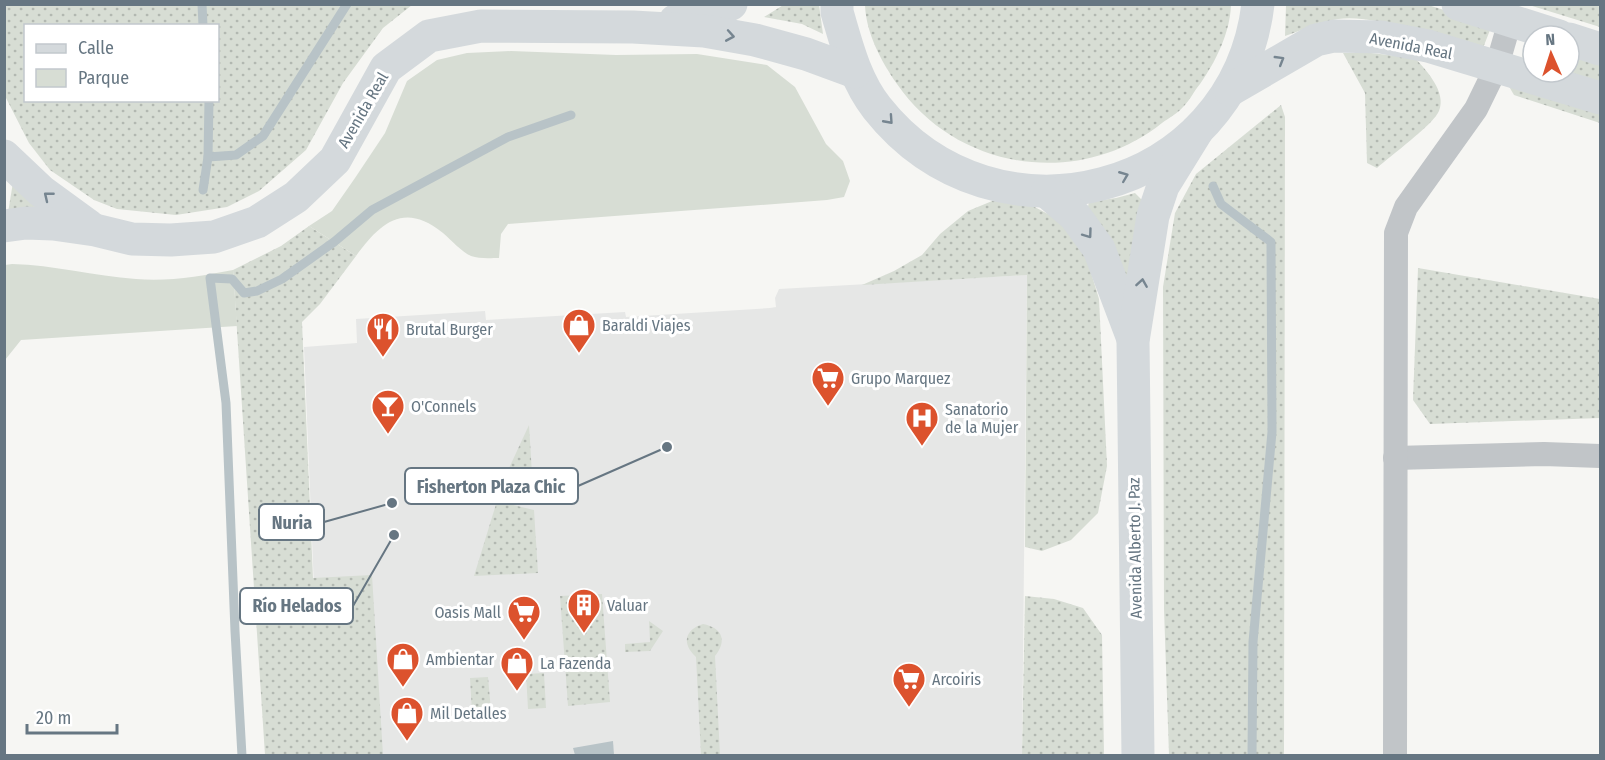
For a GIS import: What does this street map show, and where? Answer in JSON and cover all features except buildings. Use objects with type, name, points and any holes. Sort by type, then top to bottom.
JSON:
[{"type":"main road","name":"Avenida Real","points":[[651,27],[717,10],[731,4]]},
{"type":"main road","points":[[837,4],[837,12],[855,72],[877,107],[904,137],[936,161],[973,179],[1009,189],[1047,192],[1102,186],[1153,165],[1197,131],[1215,112],[1230,90],[1245,58],[1256,24],[1258,4]]},
{"type":"main road","points":[[1458,4],[1521,24]]},
{"type":"main road","name":"Avenida Real","points":[[4,226],[26,223],[52,224],[95,230],[132,239],[171,240],[214,237],[258,222],[296,197],[335,160],[386,68],[429,36],[481,26],[651,27],[704,31],[755,40],[806,54],[855,72]]},
{"type":"main road","name":"Avenida Real","points":[[1230,90],[1316,40],[1334,36],[1381,37],[1428,46],[1600,98]]},
{"type":"main road","points":[[1581,43],[1600,49]]},
{"type":"main road","name":"Avenida Alberto J. Paz","points":[[1138,756],[1133,341],[1153,216],[1163,186],[1197,131]]},
{"type":"main road","name":"Avenida Real","points":[[4,156],[41,191],[95,230]]},
{"type":"main road","name":"Avenida Alberto J. Paz","points":[[1047,192],[1075,216],[1099,249],[1133,341]]},
{"type":"street","points":[[1395,756],[1396,233],[1406,207],[1476,109],[1497,66],[1510,21]]},
{"type":"street","points":[[1395,458],[1544,454],[1600,456]]},
{"type":"shaded area","points":[[1027,275],[1022,755],[321,755],[304,347],[357,343],[356,319],[485,311],[486,320],[625,312],[626,317],[770,308],[776,307],[775,298],[779,289]]},
{"type":"shaded area","points":[[613,741],[614,755],[575,755],[573,748]]},
{"type":"green space","points":[[5,4],[412,4],[383,28],[343,83],[306,150],[259,191],[227,207],[176,215],[117,209],[94,200],[50,170],[29,143],[5,96]]},
{"type":"green space","points":[[785,4],[819,5],[823,34],[802,24],[764,17]]},
{"type":"green space","points":[[1231,4],[1228,26],[1217,56],[1182,109],[1129,144],[1094,157],[1057,163],[1021,161],[985,152],[952,136],[922,113],[885,66],[871,36],[865,5]]},
{"type":"green space","points":[[1286,5],[1428,5],[1492,25],[1481,53],[1410,29],[1353,18],[1332,20],[1285,36]]},
{"type":"green space","points":[[1529,5],[1600,5],[1600,27]]},
{"type":"green space","points":[[511,51],[616,55],[697,54],[767,65],[795,87],[826,144],[843,161],[850,181],[844,197],[508,224],[501,234],[499,258],[471,256],[429,223],[416,218],[394,220],[384,226],[374,234],[356,256],[309,226],[332,211],[355,178],[385,133],[407,81],[437,60],[467,53]]},
{"type":"green space","points":[[1581,51],[1600,57],[1600,88],[1581,78]]},
{"type":"green space","points":[[1343,53],[1371,53],[1415,58],[1438,89],[1441,104],[1435,117],[1377,168],[1367,163],[1365,93]]},
{"type":"green space","points":[[1497,66],[1521,73],[1521,84],[1555,84],[1600,98],[1600,123],[1514,95]]},
{"type":"green space","points":[[1281,105],[1285,117],[1284,755],[1169,755],[1164,609],[1163,287],[1175,213],[1196,174]]},
{"type":"green space","points":[[13,182],[50,214],[8,213]]},
{"type":"green space","points":[[1135,193],[1142,200],[1131,306],[1087,211],[1089,202]]},
{"type":"green space","points":[[997,199],[1029,204],[1063,222],[1086,256],[1099,299],[1107,466],[1098,513],[1071,540],[1042,551],[1025,547],[1027,275],[862,285],[922,255],[940,234],[968,211]]},
{"type":"green space","points":[[309,226],[356,256],[320,304],[302,322],[313,578],[372,575],[383,755],[265,755],[233,270],[281,246]]},
{"type":"green space","points":[[5,265],[148,280],[185,278],[233,270],[237,326],[21,340],[5,360]]},
{"type":"green space","points":[[1418,268],[1600,299],[1600,418],[1430,424],[1413,400]]},
{"type":"green space","points":[[529,425],[533,490],[503,481]]},
{"type":"green space","points":[[497,501],[534,510],[538,573],[474,576]]},
{"type":"green space","points":[[602,594],[610,702],[568,706],[560,596]]},
{"type":"green space","points":[[1025,596],[1054,599],[1083,608],[1102,635],[1104,755],[1022,755]]},
{"type":"green space","points":[[649,621],[663,631],[650,651],[625,652],[625,644],[650,642]]},
{"type":"green space","points":[[703,624],[719,632],[722,640],[715,656],[720,755],[701,755],[696,657],[689,647],[687,638],[692,630]]},
{"type":"green space","points":[[544,673],[546,708],[528,709],[526,674]]},
{"type":"green space","points":[[488,677],[491,711],[472,712],[470,678]]},
{"type":"waterway","points":[[202,4],[203,24]]},
{"type":"waterway","points":[[208,157],[236,155],[263,136],[347,4]]},
{"type":"waterway","points":[[203,190],[208,157],[209,102]]},
{"type":"waterway","points":[[242,756],[226,403],[210,278],[232,279],[244,293],[257,291],[282,279],[334,242],[372,210],[508,137],[571,115]]},
{"type":"waterway","points":[[1213,186],[1221,204],[1271,242],[1272,432],[1253,642],[1252,756]]},
{"type":"place","name":"Baraldi Viajes","points":[[579,354]]},
{"type":"place","name":"Brutal Burger","points":[[383,358]]},
{"type":"place","name":"Grupo Marquez","points":[[828,407]]},
{"type":"place","name":"O'Connels","points":[[388,435]]},
{"type":"place","name":"Fisherton Plaza Chic","points":[[667,447]]},
{"type":"place","name":"Sanatorio de la Mujer","points":[[922,447]]},
{"type":"place","name":"Nuria","points":[[392,503]]},
{"type":"place","name":"Río Helados","points":[[394,535]]},
{"type":"place","name":"Valuar","points":[[584,634]]},
{"type":"place","name":"Oasis Mall","points":[[524,641]]},
{"type":"place","name":"Ambientar","points":[[403,688]]},
{"type":"place","name":"La Fazenda","points":[[517,692]]},
{"type":"place","name":"Arcoiris","points":[[909,708]]},
{"type":"place","name":"Mil Detalles","points":[[407,742]]}]
